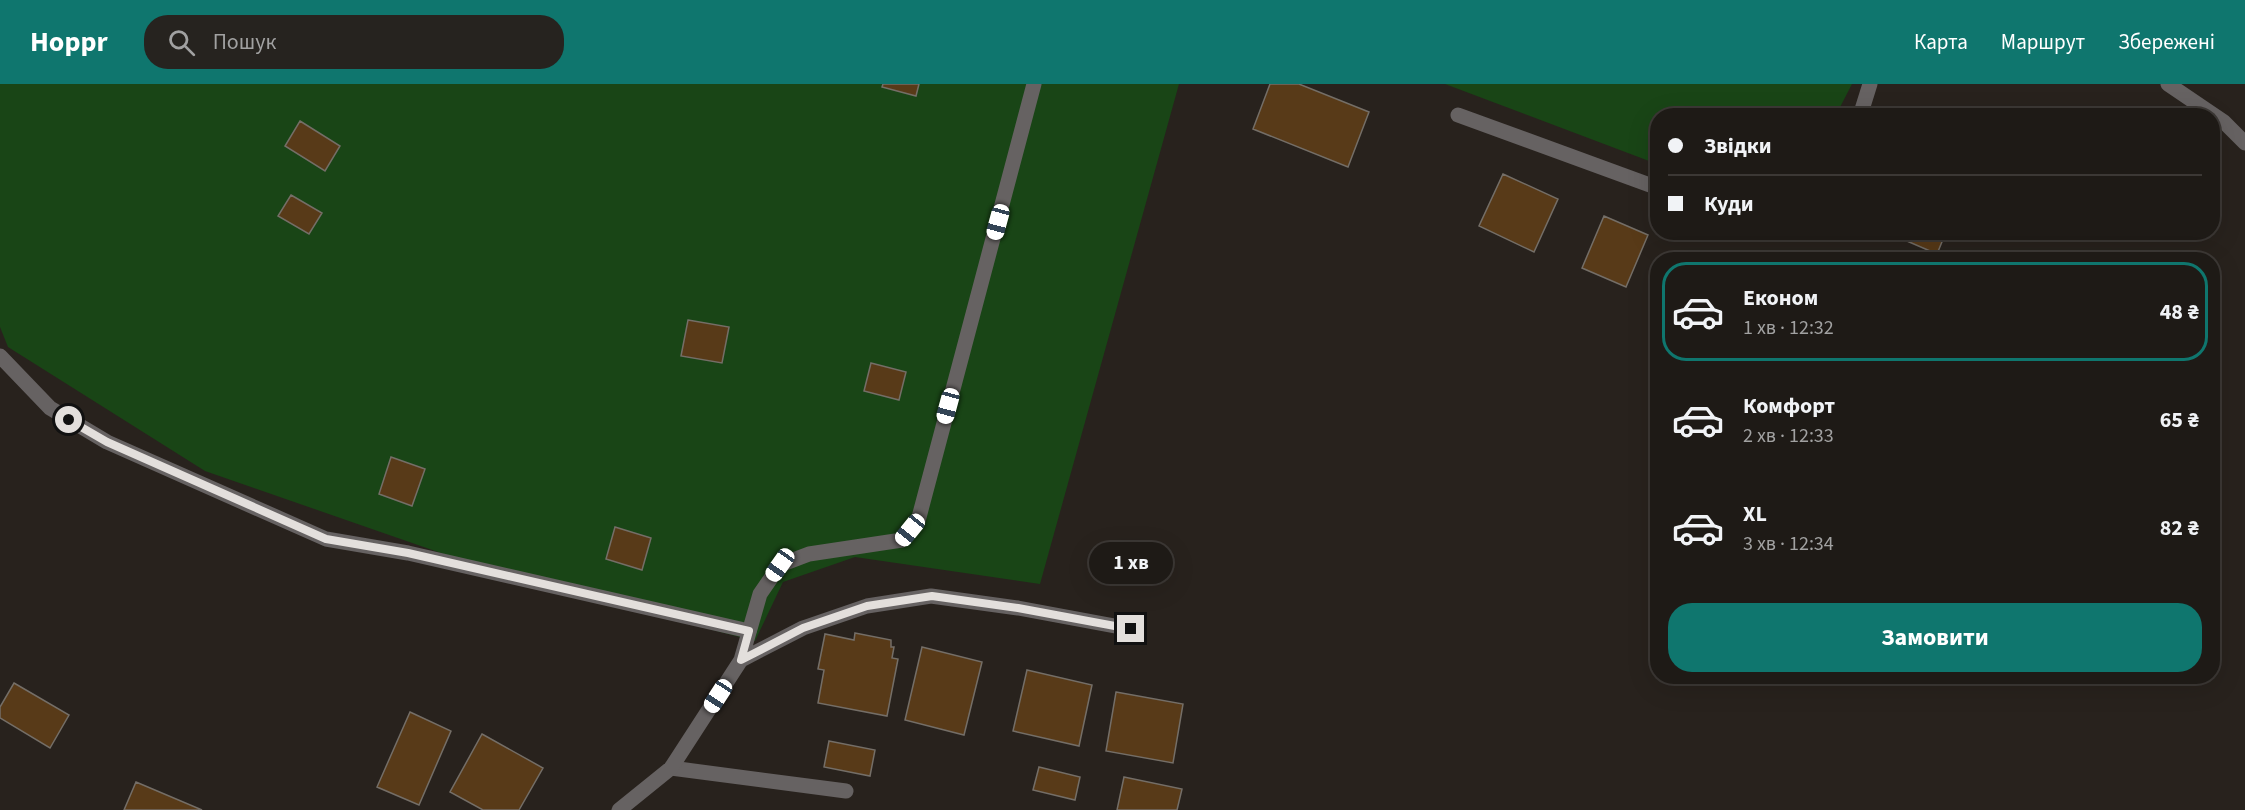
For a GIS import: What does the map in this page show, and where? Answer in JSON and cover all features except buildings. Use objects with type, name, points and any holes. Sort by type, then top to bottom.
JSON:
[{"type":"street","points":[[619,810],[671,768],[741,660],[760,594],[780,565],[809,554],[902,540],[918,521],[1035,84]]},
{"type":"street","points":[[1862,108],[1870,84]]},
{"type":"street","points":[[2168,84],[2203,108]]},
{"type":"street","points":[[1458,115],[1650,185]]},
{"type":"street","points":[[2220,119],[2245,143]]},
{"type":"street","points":[[0,356],[50,408],[107,442],[326,539],[408,553],[749,631]]},
{"type":"street","points":[[741,660],[803,628],[867,606],[932,596],[1018,608],[1131,629]]},
{"type":"street","points":[[671,768],[846,790]]},
{"type":"green space","points":[[0,84],[1179,84],[1040,584],[855,557],[783,582],[755,641],[513,578],[205,471],[8,347],[0,327]]},
{"type":"green space","points":[[1445,84],[1852,84],[1840,108],[1650,108],[1650,161]]},
{"type":"route","points":[[69,420],[107,442],[326,539],[408,553],[749,631],[741,660],[803,628],[867,606],[932,596],[1018,608],[1131,629]]}]
